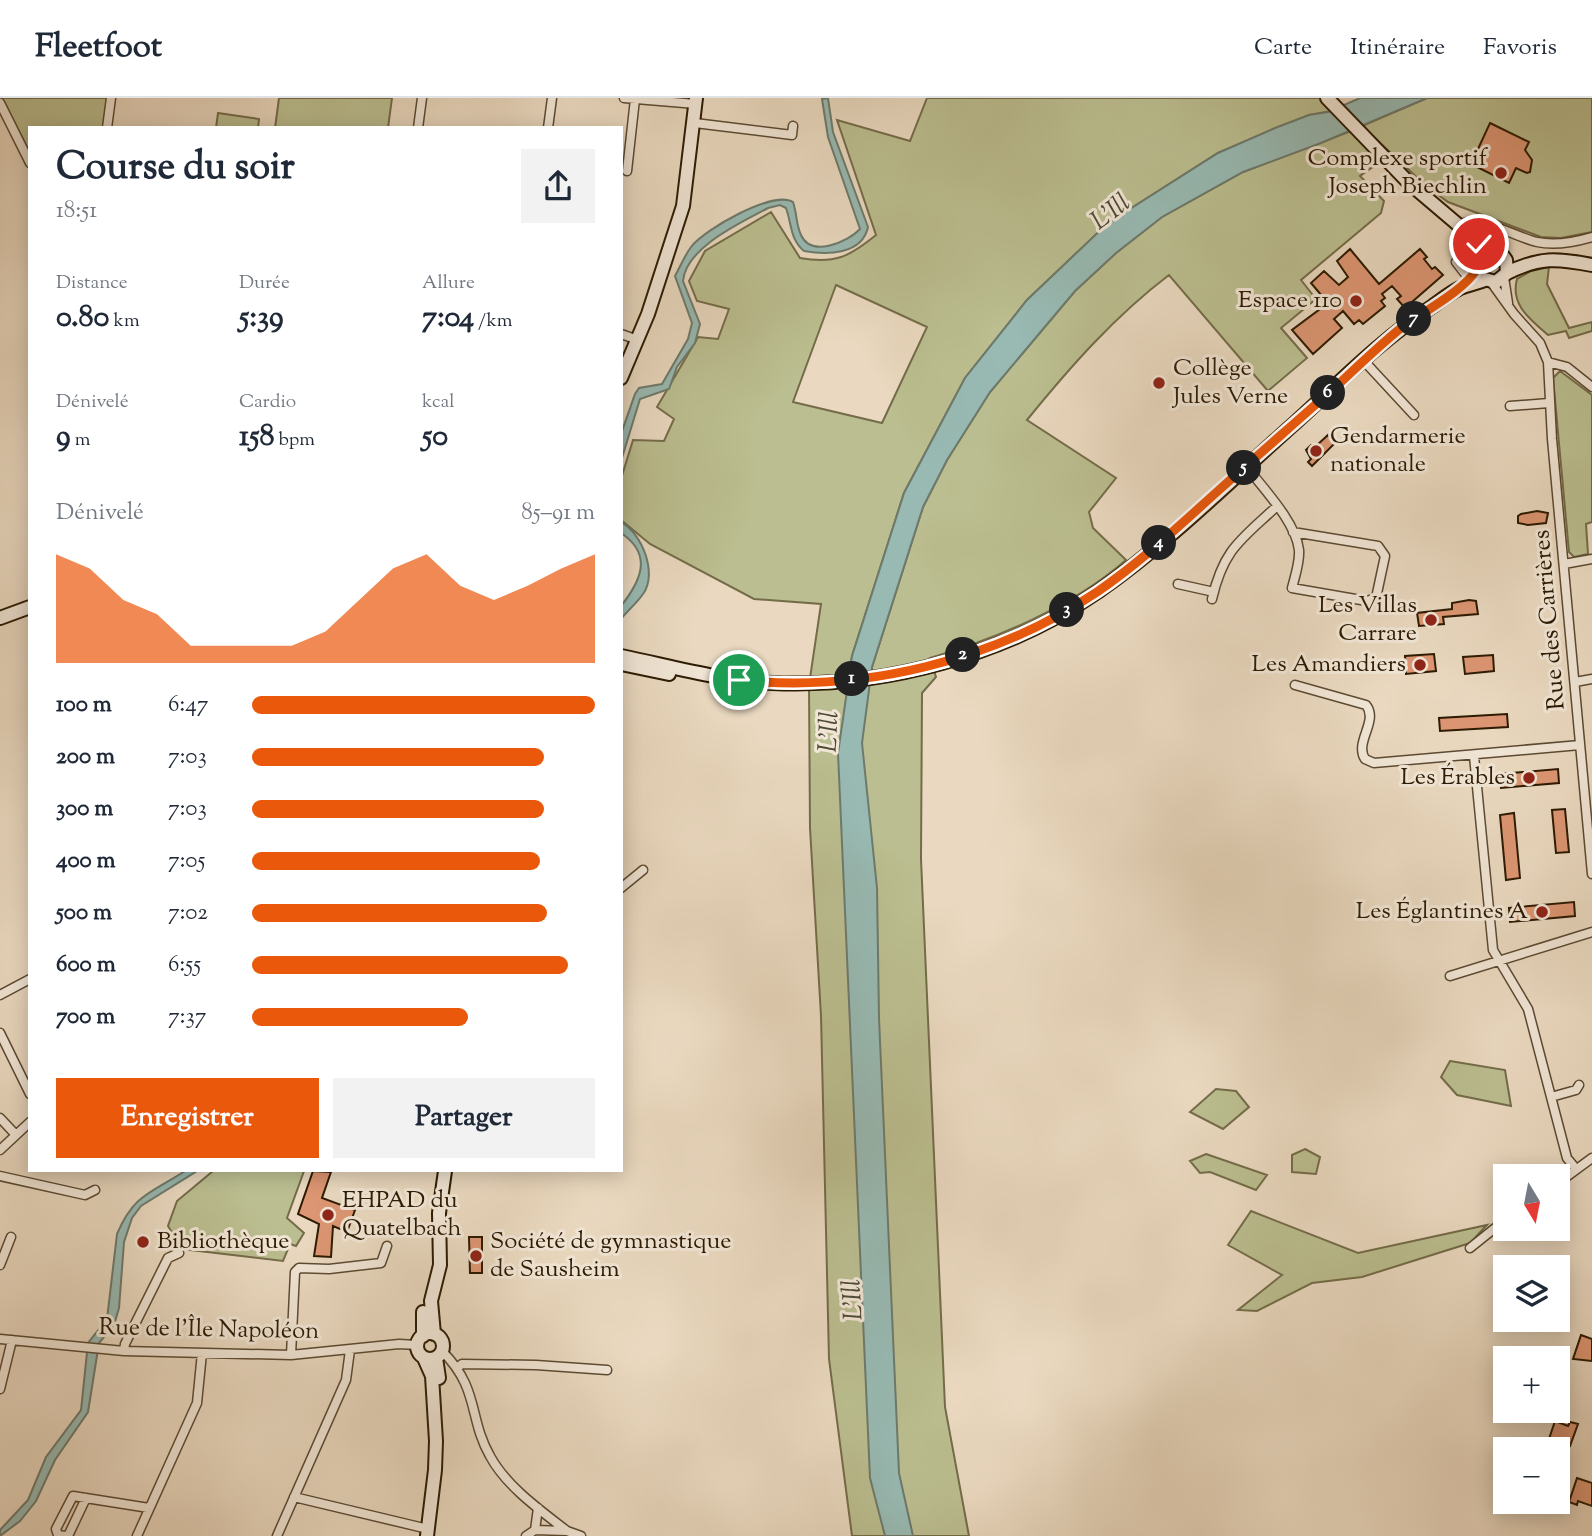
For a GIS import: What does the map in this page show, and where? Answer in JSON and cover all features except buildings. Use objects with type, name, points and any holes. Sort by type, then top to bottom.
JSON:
[{"type":"main road","points":[[1326,98],[1409,183],[1489,251],[1532,261],[1560,259],[1592,265]]},
{"type":"main road","points":[[623,374],[638,340],[683,206],[696,101]]},
{"type":"main road","points":[[1468,235],[1478,269]]},
{"type":"main road","points":[[623,664],[688,677],[771,683],[872,677],[955,658],[1038,625],[1097,592],[1129,569],[1399,330],[1460,289],[1478,269],[1489,251]]},
{"type":"main road","points":[[1504,256],[1508,264],[1505,275]]},
{"type":"main road","points":[[1478,269],[1505,275],[1532,261]]},
{"type":"main road","points":[[0,618],[28,608]]},
{"type":"main road","points":[[623,656],[739,680]]},
{"type":"main road","points":[[434,1355],[419,1352],[425,1339],[440,1265],[439,1238],[445,1172]]},
{"type":"main road","points":[[425,1339],[442,1343],[434,1355],[432,1376],[436,1441],[428,1532]]},
{"type":"street","points":[[107,126],[111,98]]},
{"type":"street","points":[[418,126],[422,98]]},
{"type":"street","points":[[548,126],[552,98]]},
{"type":"street","points":[[624,98],[696,101]]},
{"type":"street","points":[[627,171],[635,99]]},
{"type":"street","points":[[0,103],[28,159]]},
{"type":"street","points":[[695,123],[792,135],[793,126]]},
{"type":"street","points":[[1459,225],[1474,220],[1540,243],[1561,243],[1592,237]]},
{"type":"street","points":[[1478,269],[1540,342],[1548,362],[1567,367],[1592,387]]},
{"type":"street","points":[[1505,275],[1508,306]]},
{"type":"street","points":[[623,335],[638,340]]},
{"type":"street","points":[[1364,361],[1414,415]]},
{"type":"street","name":"Rue des Carrières","points":[[1548,362],[1549,402],[1592,874]]},
{"type":"street","points":[[1510,407],[1549,402]]},
{"type":"street","points":[[1246,466],[1277,506],[1298,544],[1299,560],[1292,588],[1367,601],[1379,595],[1385,556],[1378,546],[1293,532]]},
{"type":"street","points":[[1178,584],[1213,596],[1222,563],[1232,548],[1277,506]]},
{"type":"street","points":[[1298,544],[1304,534]]},
{"type":"street","points":[[1564,564],[1592,559]]},
{"type":"street","points":[[1575,682],[1592,679]]},
{"type":"street","points":[[1296,685],[1366,705],[1370,710],[1370,717],[1361,750],[1365,759],[1374,763],[1580,745]]},
{"type":"street","points":[[1474,756],[1493,950],[1528,1009],[1567,1158],[1576,1169]]},
{"type":"street","points":[[623,886],[643,870]]},
{"type":"street","points":[[1450,976],[1592,932]]},
{"type":"street","points":[[0,995],[28,980]]},
{"type":"street","points":[[0,1033],[28,1090]]},
{"type":"street","points":[[1551,1097],[1576,1090],[1579,1085]]},
{"type":"street","points":[[0,1118],[16,1135]]},
{"type":"street","points":[[0,1150],[28,1124]]},
{"type":"street","points":[[1570,1174],[1592,1158]]},
{"type":"street","points":[[0,1176],[85,1195],[94,1190]]},
{"type":"street","points":[[1470,1248],[1493,1230]]},
{"type":"street","points":[[0,1265],[11,1237]]},
{"type":"street","points":[[290,1355],[295,1272],[299,1268],[329,1269],[381,1263],[387,1246]]},
{"type":"street","points":[[124,1351],[168,1258],[179,1253]]},
{"type":"street","name":"Rue de l'Île Napoléon","points":[[0,1339],[124,1351],[290,1355],[425,1339]]},
{"type":"street","points":[[0,1389],[12,1340]]},
{"type":"street","points":[[277,1536],[346,1380],[350,1350]]},
{"type":"street","points":[[137,1536],[197,1403],[202,1353]]},
{"type":"street","points":[[434,1355],[460,1371]]},
{"type":"street","points":[[566,1531],[496,1468],[488,1453],[460,1371],[462,1364],[607,1370]]},
{"type":"street","points":[[86,1498],[67,1536],[58,1535],[56,1529],[72,1496],[86,1498],[149,1508]]},
{"type":"street","points":[[294,1497],[428,1532]]},
{"type":"street","points":[[535,1530],[538,1508]]},
{"type":"street","points":[[526,1536],[535,1530],[566,1531],[581,1536]]},
{"type":"green space","points":[[0,98],[107,98],[103,126],[28,126],[28,154],[23,153]]},
{"type":"green space","points":[[279,98],[392,98],[388,126],[275,126]]},
{"type":"green space","points":[[927,98],[1320,98],[1332,111],[1309,115],[1218,153],[1108,223],[1027,300],[965,378],[904,493],[852,656],[848,682],[870,681],[872,667],[923,507],[947,460],[990,392],[1075,291],[1116,253],[1162,217],[1243,172],[1351,131],[1375,155],[1373,158],[1377,164],[1360,176],[1384,201],[1381,213],[1301,280],[1316,299],[1281,328],[1307,358],[1268,391],[1169,275],[1112,325],[1027,420],[1116,478],[1089,512],[1093,528],[1126,560],[1082,592],[1033,619],[981,641],[930,658],[936,677],[922,693],[921,859],[945,1407],[969,1536],[852,1536],[829,1359],[821,1016],[810,828],[809,685],[821,604],[754,599],[650,544],[623,522],[623,472],[633,440],[664,441],[674,419],[657,407],[698,337],[718,339],[729,309],[697,301],[689,281],[705,251],[771,212],[800,258],[823,260],[841,257],[858,249],[876,235],[837,120],[910,141]],"holes":[[[836,285],[927,327],[882,423],[793,402]]]},
{"type":"green space","name":"Complexe sportif Joseph Biechlin","points":[[1427,98],[1592,98],[1592,232],[1561,238],[1541,237],[1448,202],[1426,186],[1362,126]]},
{"type":"green space","points":[[218,113],[259,119],[258,126],[216,126]]},
{"type":"green space","points":[[1549,267],[1547,284],[1569,328],[1592,322],[1592,331],[1569,338],[1566,331],[1548,335],[1523,311],[1516,296],[1517,279],[1531,271]]},
{"type":"green space","points":[[1560,371],[1592,395],[1592,522],[1586,524],[1588,554],[1574,557],[1569,552],[1553,378]]},
{"type":"green space","points":[[1450,1061],[1505,1070],[1511,1106],[1457,1095],[1441,1077]]},
{"type":"green space","points":[[1216,1089],[1236,1091],[1249,1107],[1223,1129],[1190,1112]]},
{"type":"green space","points":[[1305,1149],[1320,1157],[1316,1174],[1292,1172],[1292,1155]]},
{"type":"green space","points":[[1206,1154],[1267,1175],[1256,1190],[1210,1172],[1200,1173],[1190,1161]]},
{"type":"green space","points":[[212,1172],[304,1172],[287,1218],[304,1233],[296,1246],[290,1244],[283,1261],[182,1249],[168,1226],[177,1201]]},
{"type":"green space","points":[[1251,1211],[1358,1253],[1487,1225],[1470,1243],[1362,1277],[1312,1283],[1257,1311],[1238,1310],[1282,1275],[1228,1245]]},
{"type":"water","points":[[828,98],[833,132],[868,227],[864,236],[859,243],[842,251],[804,251],[794,237],[786,208],[780,205],[768,208],[744,221],[704,247],[686,269],[683,281],[700,324],[695,343],[677,367],[669,389],[640,399],[623,454],[623,428],[635,394],[639,388],[662,384],[688,339],[692,323],[675,276],[689,250],[699,239],[740,213],[771,201],[783,200],[793,202],[801,235],[813,246],[839,243],[860,229],[828,137],[822,99]]},
{"type":"water","name":"L'Ill","points":[[1360,98],[1427,98],[1321,143],[1243,172],[1162,217],[1116,253],[1075,291],[990,392],[947,460],[923,507],[872,667],[862,743],[877,888],[879,1018],[899,1473],[913,1536],[885,1536],[870,1478],[838,753],[852,656],[904,493],[965,378],[1027,300],[1108,223],[1218,153],[1275,128],[1309,115],[1328,112]]},
{"type":"water","points":[[623,523],[641,544],[646,555],[649,576],[643,594],[623,617],[623,603],[634,588],[640,569],[641,559],[631,541],[623,535]]},
{"type":"water","points":[[183,1172],[195,1172],[141,1206],[132,1218],[124,1242],[119,1308],[114,1325],[99,1343],[88,1412],[55,1460],[36,1501],[20,1521],[0,1536],[0,1530],[28,1500],[46,1457],[81,1410],[88,1343],[107,1319],[117,1234],[130,1210],[145,1196]]},
{"type":"place","name":"Complexe sportif Joseph Biechlin","points":[[1501,173]]},
{"type":"place","name":"Espace 110","points":[[1356,301]]},
{"type":"place","name":"Collège Jules Verne","points":[[1159,383]]},
{"type":"place","name":"Gendarmerie nationale","points":[[1316,451]]},
{"type":"place","name":"Les Villas Carrare","points":[[1431,620]]},
{"type":"place","name":"Les Amandiers","points":[[1420,665]]},
{"type":"place","name":"Les Érables","points":[[1529,778]]},
{"type":"place","name":"Les Églantines A","points":[[1542,912]]},
{"type":"place","name":"EHPAD du Quatelbach","points":[[328,1215]]},
{"type":"place","name":"Bibliothèque","points":[[143,1242]]},
{"type":"place","name":"Société de gymnastique de Sausheim","points":[[476,1256]]},
{"type":"route","points":[[739,680],[771,683],[838,681],[935,664],[1038,625],[1097,592],[1129,569],[1180,525],[1399,330],[1460,289],[1477,270],[1480,256],[1489,251],[1479,244]]}]
